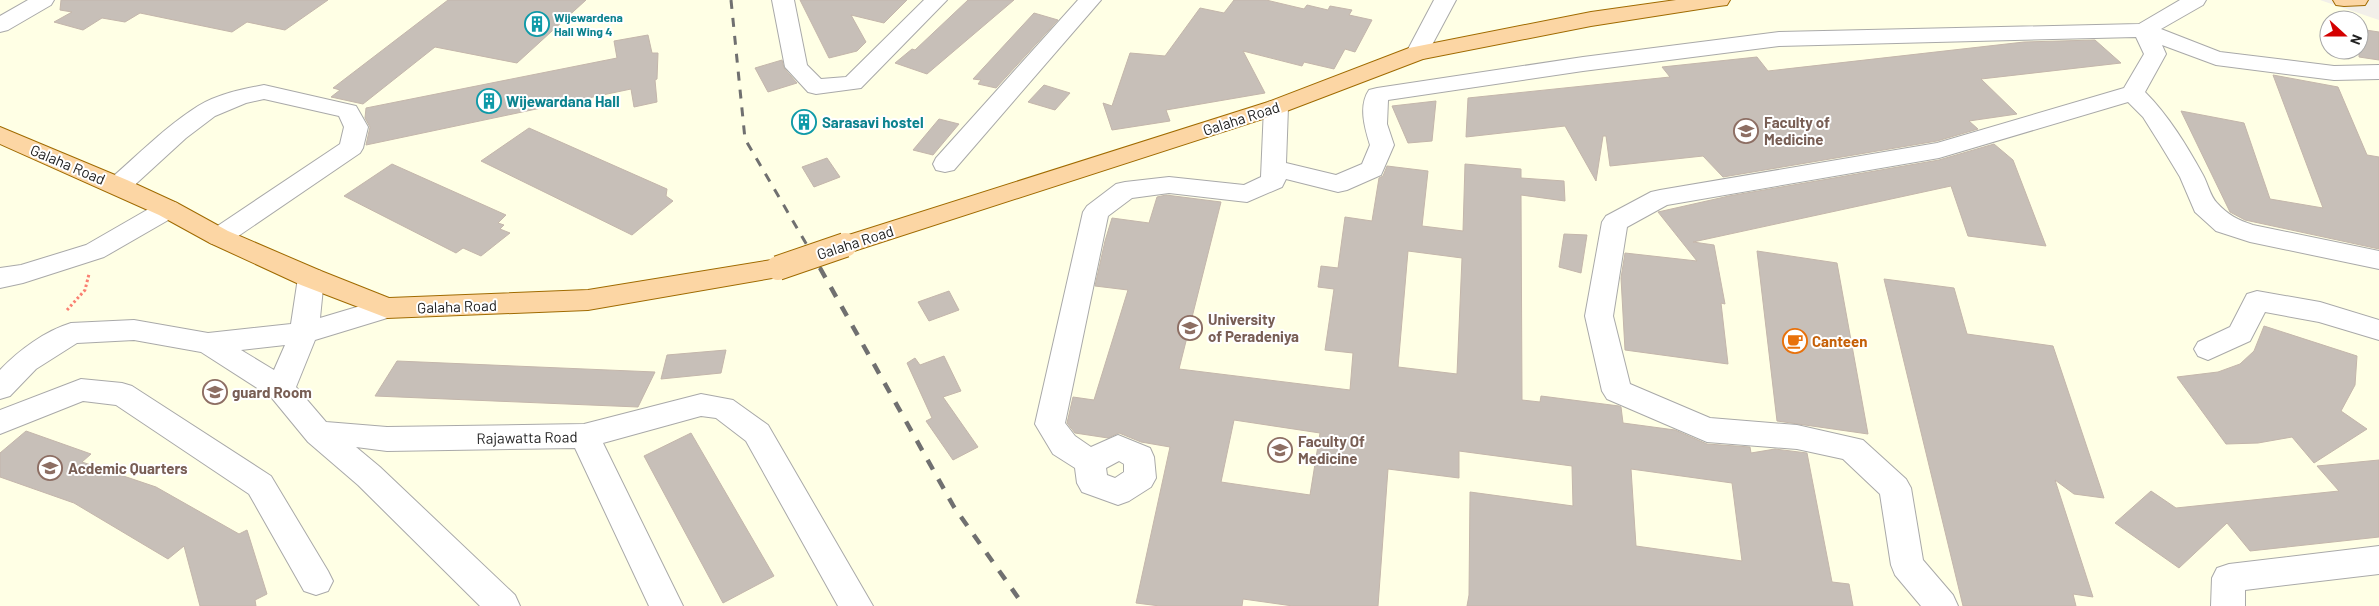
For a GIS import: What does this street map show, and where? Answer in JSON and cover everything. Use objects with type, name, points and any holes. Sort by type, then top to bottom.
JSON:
[{"type":"main road","name":"Galaha Road","points":[[0,135],[168,209],[219,237],[311,278],[387,308],[588,300],[778,268],[1276,107],[1417,53],[1591,19],[1719,0]]},
{"type":"main road","points":[[2344,0],[2357,0]]},
{"type":"street","points":[[0,25],[43,0]]},
{"type":"street","points":[[783,0],[796,67],[816,87],[853,82],[936,0]]},
{"type":"street","points":[[945,164],[1090,0]]},
{"type":"street","points":[[1417,53],[1444,0]]},
{"type":"street","points":[[2144,30],[2194,0]]},
{"type":"street","points":[[1941,606],[1907,565],[1895,488],[1852,449],[1797,437],[1708,430],[1617,391],[1599,316],[1615,222],[1660,198],[1939,150],[2133,93],[2155,54],[2144,30]]},
{"type":"street","points":[[1274,168],[1338,184],[1372,169],[1382,145],[1375,124],[1377,94],[1583,64],[1779,39],[2144,30],[2216,58],[2334,73],[2379,72]]},
{"type":"street","points":[[118,186],[178,133],[207,111],[239,97],[264,92],[348,111],[356,128],[350,148],[219,237]]},
{"type":"street","points":[[2133,93],[2151,112],[2172,143],[2192,177],[2204,206],[2225,225],[2250,233],[2379,260]]},
{"type":"street","points":[[1090,462],[1064,445],[1050,424],[1096,212],[1125,190],[1169,185],[1247,194],[1274,181],[1276,107]]},
{"type":"street","points":[[0,278],[23,274],[95,251],[168,209]]},
{"type":"street","points":[[281,389],[304,333],[311,278]]},
{"type":"street","points":[[2208,348],[2240,334],[2257,301],[2320,312],[2379,330]]},
{"type":"street","points":[[0,388],[26,361],[71,333],[134,330],[208,343],[304,333],[387,308]]},
{"type":"street","points":[[208,343],[281,389],[319,434],[369,476],[503,606]]},
{"type":"street","points":[[0,422],[81,390],[122,394],[260,485],[316,581]]},
{"type":"street","name":"Rajawatta Road","points":[[319,434],[335,433],[387,440],[584,436],[701,405],[723,408],[757,433],[856,606]]},
{"type":"street","points":[[584,436],[666,606]]},
{"type":"street","points":[[2228,606],[2229,578],[2379,560]]},
{"type":"path","points":[[65,313],[85,290],[95,251]]},
{"type":"shaded area","name":"University of Peradeniya","points":[[0,0],[2320,0],[2350,10],[2319,10],[2319,60],[2369,60],[2369,17],[2379,20],[2379,606],[0,606]]},
{"type":"building","points":[[61,0],[328,0],[285,30],[247,22],[232,32],[140,13],[125,22],[102,18],[83,30],[54,22],[72,12],[60,10]]},
{"type":"building","points":[[448,0],[586,0],[517,63],[435,47],[363,104],[331,97],[340,90],[333,88]]},
{"type":"building","points":[[800,0],[907,0],[884,23],[851,15],[866,42],[857,51],[829,58]]},
{"type":"building","points":[[968,0],[1014,0],[927,74],[895,63],[912,49],[915,50]]},
{"type":"building","points":[[1234,0],[1266,0],[1304,9],[1307,5],[1328,10],[1330,6],[1352,10],[1349,15],[1372,20],[1355,52],[1345,49],[1334,69],[1304,62],[1302,66],[1243,51],[1265,93],[1166,110],[1170,121],[1112,130],[1103,103],[1112,106],[1130,53],[1165,56],[1200,8],[1224,13]]},
{"type":"building","points":[[1034,13],[1058,20],[996,88],[978,84],[981,80],[973,79]]},
{"type":"building","points":[[2369,30],[2379,32],[2379,60],[2369,58]]},
{"type":"building","name":"Wijewardana Hall","points":[[648,35],[652,53],[658,53],[657,79],[655,80],[657,102],[634,107],[631,89],[366,145],[370,127],[365,118],[366,108],[617,58],[614,41]]},
{"type":"building","points":[[2095,40],[2121,63],[1981,79],[2017,114],[1969,121],[1978,129],[1937,141],[1723,177],[1703,156],[1610,166],[1606,136],[1603,136],[1596,181],[1565,126],[1466,137],[1468,98],[1670,77],[1662,67],[1757,57],[1768,71],[2024,42]]},
{"type":"building","points":[[782,60],[784,68],[797,83],[768,92],[755,68]]},
{"type":"building","points":[[2273,75],[2338,87],[2367,155],[2379,157],[2379,249],[2245,220],[2230,212],[2181,111],[2244,123],[2270,199],[2323,208]]},
{"type":"building","points":[[1044,85],[1070,93],[1055,110],[1028,102]]},
{"type":"building","points":[[1436,101],[1432,141],[1408,143],[1392,106]]},
{"type":"building","points":[[939,119],[959,124],[933,155],[913,150]]},
{"type":"building","name":"Wijewardana Hall","points":[[529,128],[667,189],[666,196],[673,201],[632,235],[481,161]]},
{"type":"building","points":[[1994,144],[2013,160],[2046,246],[1968,236],[1951,186],[1693,242],[1714,245],[1725,304],[1721,303],[1728,364],[1625,350],[1621,278],[1625,253],[1697,261],[1658,212],[1729,196],[1939,160]]},
{"type":"building","points":[[827,158],[840,177],[814,187],[802,167]]},
{"type":"building","points":[[392,164],[506,215],[498,223],[504,225],[500,229],[510,233],[481,256],[463,248],[456,253],[344,196]]},
{"type":"building","points":[[1465,164],[1521,169],[1521,178],[1564,181],[1565,201],[1521,195],[1522,400],[1540,402],[1541,396],[1619,406],[1621,407],[1623,423],[1675,430],[1707,444],[1750,447],[1751,453],[1775,449],[1807,453],[1832,582],[1849,584],[1853,606],[1467,606],[1469,595],[1470,492],[1573,506],[1572,466],[1459,451],[1459,478],[1388,469],[1378,606],[1293,606],[1243,599],[1242,606],[1160,606],[1136,603],[1170,447],[1141,442],[1119,433],[1108,438],[1075,433],[1067,423],[1073,397],[1094,400],[1128,290],[1095,286],[1112,218],[1149,223],[1157,197],[1166,195],[1221,202],[1179,369],[1350,390],[1353,353],[1325,350],[1334,289],[1318,287],[1321,266],[1338,268],[1345,217],[1372,221],[1379,178],[1383,176],[1387,166],[1428,171],[1422,226],[1463,231]],"holes":[[[1408,251],[1462,258],[1457,374],[1398,367]],[[1234,420],[1320,433],[1310,495],[1221,482]],[[1631,469],[1732,483],[1742,561],[1636,546]]]},
{"type":"building","points":[[1564,234],[1587,235],[1581,273],[1559,267]]},
{"type":"building","points":[[1757,251],[1837,263],[1868,434],[1777,421]]},
{"type":"building","points":[[1884,279],[1954,288],[1967,334],[2053,346],[2104,498],[2074,494],[2055,480],[2093,597],[2073,594],[2076,606],[1963,606]]},
{"type":"building","points":[[949,291],[959,310],[929,321],[918,302]]},
{"type":"building","points":[[2264,326],[2357,356],[2355,385],[2341,411],[2367,429],[2314,463],[2292,437],[2258,443],[2226,444],[2177,377],[2218,372],[2240,364],[2254,351]]},
{"type":"building","points":[[726,350],[721,373],[661,379],[667,355]]},
{"type":"building","points":[[944,356],[961,391],[943,397],[978,447],[953,460],[926,421],[932,418],[907,363],[915,358],[920,365]]},
{"type":"building","points":[[397,361],[655,372],[638,407],[375,396]]},
{"type":"building","points":[[26,431],[91,454],[82,462],[156,487],[239,534],[247,530],[267,594],[255,600],[256,606],[200,606],[184,546],[168,559],[74,503],[0,477],[0,453]]},
{"type":"building","points":[[691,433],[774,576],[723,603],[644,456]]},
{"type":"building","points":[[2379,460],[2379,537],[2250,551],[2227,523],[2179,568],[2115,523],[2151,491],[2176,508],[2339,491],[2317,466]]},
{"type":"railway","points":[[731,0],[745,139],[821,269]]},
{"type":"railway","points":[[820,268],[954,507],[1024,606]]},
{"type":"place","name":"Wijewardena Hall Wing 4","points":[[537,24]]},
{"type":"place","name":"Wijewardana Hall","points":[[489,101]]},
{"type":"place","name":"Sarasavi hostel","points":[[804,122]]},
{"type":"place","name":"Faculty of Medicine","points":[[1746,131]]},
{"type":"place","name":"University of Peradeniya","points":[[1190,328]]},
{"type":"place","name":"Canteen","points":[[1795,341]]},
{"type":"place","name":"guard Room","points":[[215,392]]},
{"type":"place","name":"Faculty Of Medicine","points":[[1280,450]]},
{"type":"place","name":"Acdemic Quarters","points":[[50,468]]}]
